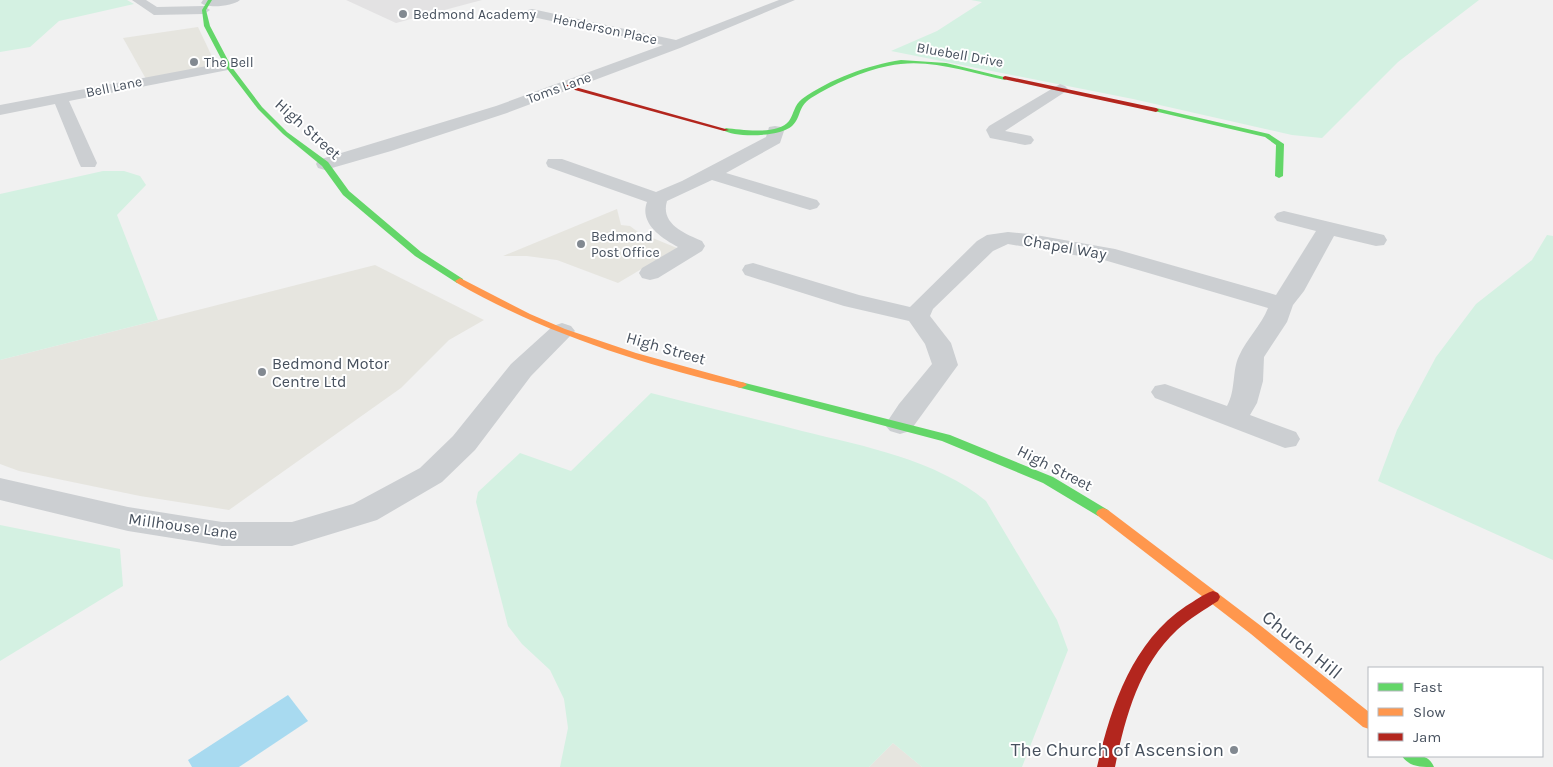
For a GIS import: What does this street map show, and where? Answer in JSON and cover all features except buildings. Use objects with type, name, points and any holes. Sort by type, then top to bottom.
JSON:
[{"type":"street","points":[[138,0],[154,11],[234,0]]},
{"type":"street","name":"Toms Lane","points":[[325,164],[406,141],[566,86],[790,0]]},
{"type":"street","name":"High Street","points":[[207,4],[207,26],[228,66],[260,108],[285,133],[325,164],[346,193],[418,254],[488,298],[562,331],[629,356],[900,425],[946,438],[991,455],[1048,480],[1105,514],[1213,597]]},
{"type":"street","name":"Henderson Place","points":[[532,14],[677,44]]},
{"type":"street","name":"Bluebell Drive","points":[[566,86],[728,131],[749,134],[775,130],[790,124],[798,105],[804,101],[883,64],[919,61],[1060,89],[1267,135],[1277,140],[1280,144],[1279,176]]},
{"type":"street","name":"Bell Lane","points":[[0,110],[228,66]]},
{"type":"street","points":[[1025,140],[996,134],[995,130],[1060,89]]},
{"type":"street","points":[[60,98],[88,163]]},
{"type":"street","points":[[575,154],[548,165],[639,194],[658,198],[710,174],[774,139],[775,130]]},
{"type":"street","points":[[710,174],[810,204]]},
{"type":"street","points":[[650,273],[694,246],[675,238],[662,228],[655,217],[654,206],[658,198]]},
{"type":"street","points":[[1284,217],[1376,240]]},
{"type":"street","points":[[1233,419],[1243,403],[1249,380],[1251,357],[1275,322],[1281,304],[1292,291],[1328,228]]},
{"type":"street","name":"Chapel Way","points":[[918,316],[922,306],[985,246],[995,240],[1008,238],[1030,240],[1107,254],[1281,304]]},
{"type":"street","points":[[753,270],[853,301],[918,316],[923,326],[943,351],[945,365],[909,410],[900,425]]},
{"type":"street","name":"Millhouse Lane","points":[[0,489],[128,519],[222,534],[292,534],[365,512],[431,475],[464,443],[521,370],[562,331]]},
{"type":"street","points":[[1165,392],[1285,439]]},
{"type":"street","points":[[1106,767],[1113,732],[1142,660],[1167,630],[1213,597]]},
{"type":"street","name":"Church Hill","points":[[1213,597],[1368,721]]},
{"type":"street","points":[[1412,757],[1425,767]]},
{"type":"shaded area","name":"Bedmond Academy","points":[[346,0],[482,0],[396,23]]},
{"type":"shaded area","points":[[198,27],[217,67],[146,79],[123,38]]},
{"type":"shaded area","points":[[617,209],[621,225],[630,226],[638,232],[677,248],[618,283],[557,260],[527,256],[503,256]]},
{"type":"shaded area","points":[[375,265],[484,320],[449,340],[401,388],[229,510],[140,496],[19,471],[0,464],[0,360]]},
{"type":"shaded area","points":[[893,743],[922,767],[869,767]]},
{"type":"green space","points":[[0,0],[127,0],[134,4],[59,21],[30,47],[0,52]]},
{"type":"green space","points":[[971,0],[1479,0],[1398,62],[1322,138],[1292,135],[1133,99],[891,51],[937,31],[982,2]]},
{"type":"green space","points":[[103,171],[124,171],[140,176],[146,185],[117,215],[158,320],[0,360],[0,194]]},
{"type":"green space","points":[[1547,235],[1553,236],[1553,560],[1378,481],[1397,430],[1436,357],[1476,304],[1532,260]]},
{"type":"green space","points":[[651,393],[850,442],[899,456],[945,475],[967,487],[986,501],[1057,620],[1068,650],[1022,767],[922,767],[893,743],[869,767],[560,767],[568,728],[564,699],[550,670],[522,644],[508,626],[476,502],[478,492],[520,453],[571,471]]},
{"type":"green space","points":[[0,525],[120,549],[123,586],[0,661]]},
{"type":"water","points":[[288,695],[308,721],[239,767],[192,767],[188,760]]},
{"type":"traffic: fast","points":[[210,0],[204,10],[207,26],[228,66],[260,108],[285,133],[325,164],[346,193],[418,254],[460,281]]},
{"type":"traffic: fast","points":[[726,130],[759,133],[784,128],[792,122],[800,103],[811,96],[867,70],[887,64],[916,61],[946,65],[1005,78]]},
{"type":"traffic: fast","points":[[1156,110],[1267,135],[1280,144],[1279,176]]},
{"type":"traffic: fast","points":[[741,385],[946,438],[1048,480],[1103,513]]},
{"type":"traffic: fast","points":[[1412,757],[1425,767]]},
{"type":"traffic: slow","points":[[460,281],[493,300],[561,331],[632,355],[741,385]]},
{"type":"traffic: slow","points":[[1103,513],[1256,630],[1368,721]]},
{"type":"traffic: jam","points":[[1005,78],[1156,110]]},
{"type":"traffic: jam","points":[[566,86],[726,130]]},
{"type":"traffic: jam","points":[[1106,767],[1120,712],[1134,677],[1143,661],[1171,626],[1213,597]]},
{"type":"place","name":"Bedmond Academy","points":[[403,14]]},
{"type":"place","name":"The Bell","points":[[194,62]]},
{"type":"place","name":"Bedmond Post Office","points":[[581,244]]},
{"type":"place","name":"Bedmond Motor Centre Ltd","points":[[262,372]]},
{"type":"place","name":"The Church of Ascension","points":[[1234,750]]}]
